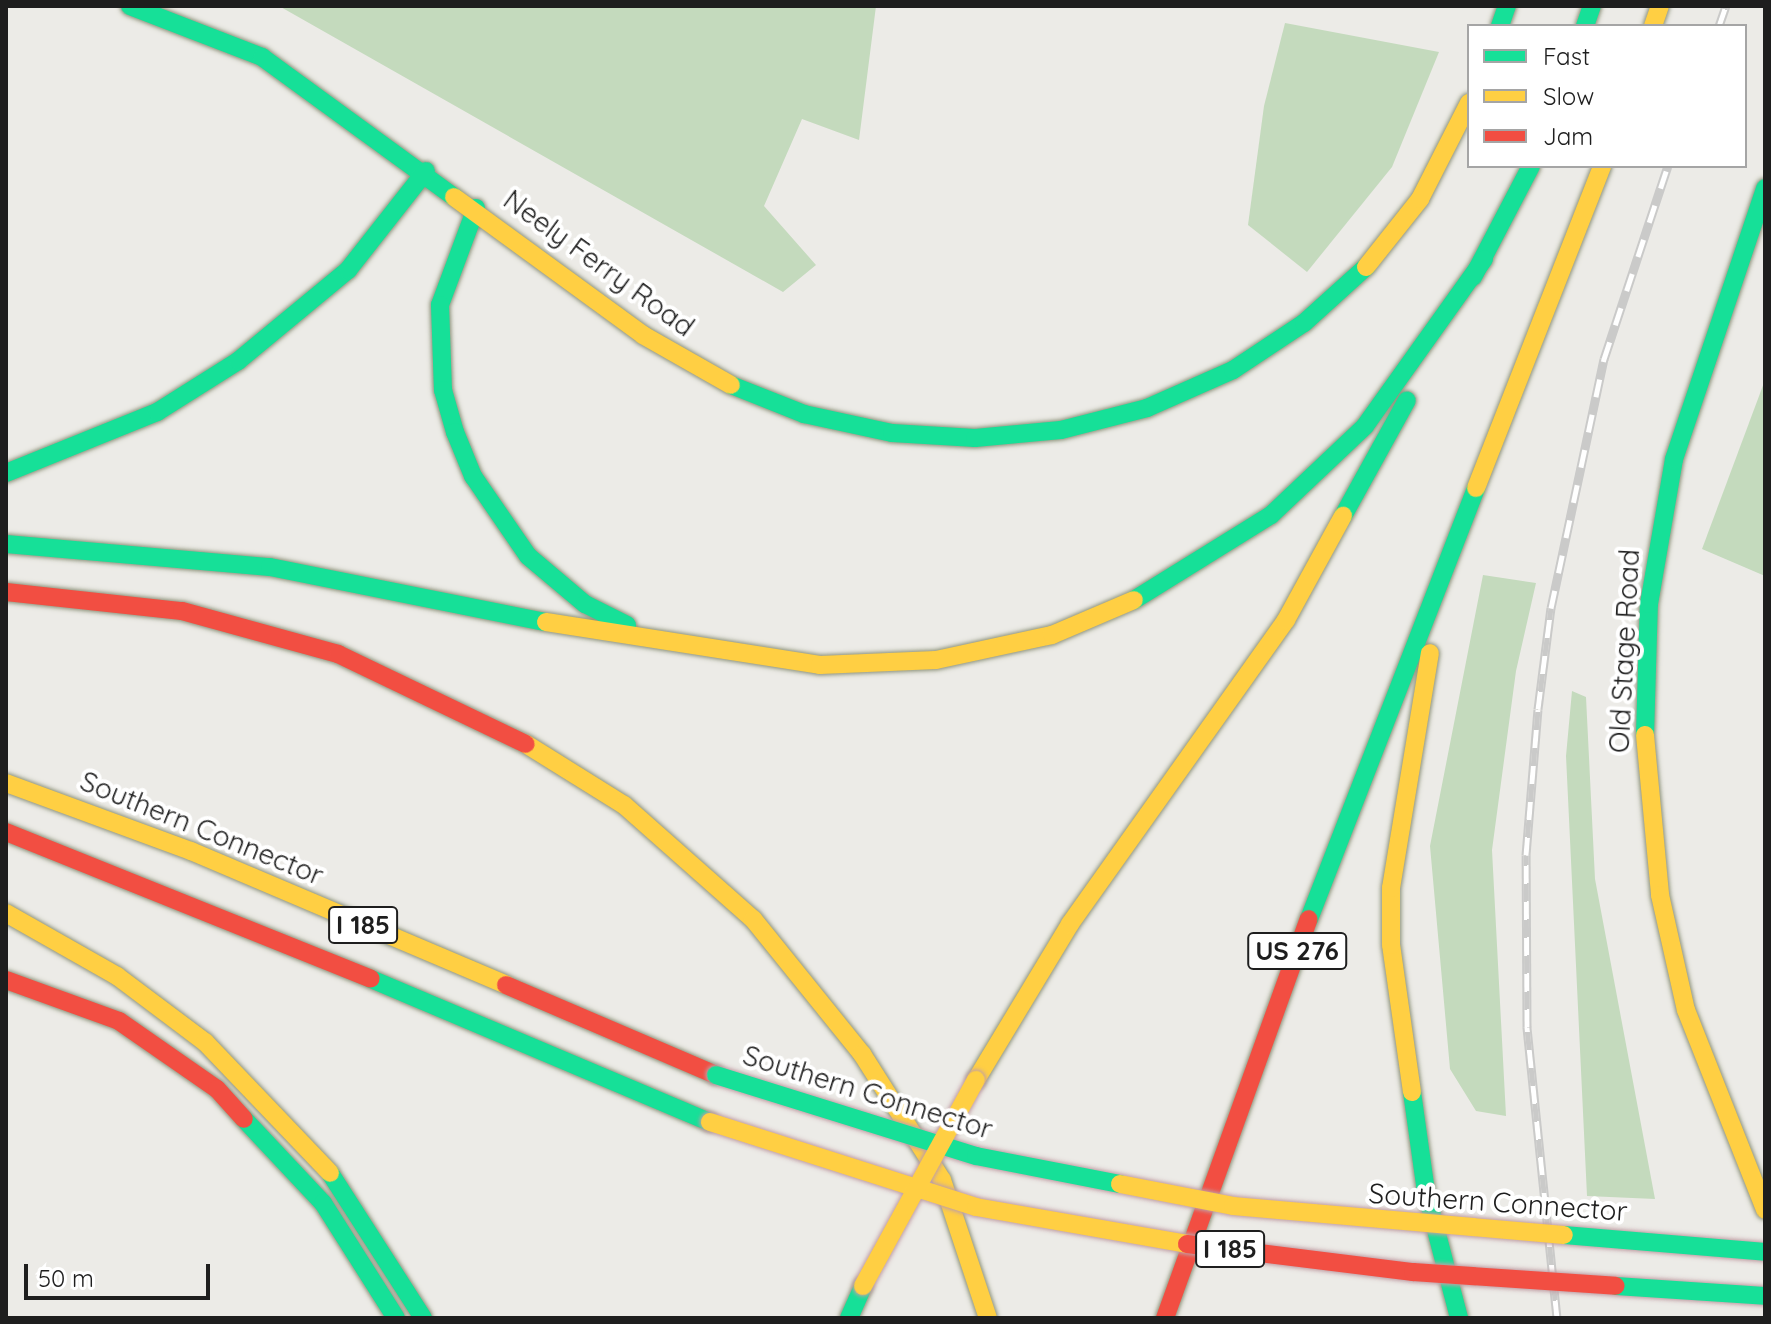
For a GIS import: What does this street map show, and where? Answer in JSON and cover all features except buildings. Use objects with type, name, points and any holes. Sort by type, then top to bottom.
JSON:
[{"type":"main road","name":"Neely Ferry Road","points":[[130,6],[262,57],[426,171],[643,335],[761,399],[892,433],[975,438],[1061,430],[1192,389],[1304,323],[1372,261],[1420,199],[1467,107]]},
{"type":"main road","points":[[849,1318],[863,1286],[976,1080],[1070,924],[1286,620],[1484,259],[1530,168]]},
{"type":"main road","name":"US 276","points":[[1165,1318],[1329,863],[1441,588],[1601,168]]},
{"type":"main road","points":[[6,473],[157,412],[238,361],[348,270],[426,171]]},
{"type":"main road","name":"Old Stage Road","points":[[1765,188],[1674,459],[1644,683],[1651,841],[1666,930],[1715,1097],[1765,1210]]},
{"type":"main road","points":[[476,208],[445,280],[437,333],[443,390],[473,476],[505,529],[546,574],[607,617],[697,647]]},
{"type":"main road","points":[[6,544],[270,567],[697,647],[820,665],[936,660],[1052,635],[1163,588],[1271,515],[1365,426],[1484,259]]},
{"type":"main road","points":[[1441,588],[1391,888],[1391,945],[1426,1192],[1459,1318]]},
{"type":"main road","points":[[6,592],[182,611],[326,649],[490,721],[624,805],[753,919],[862,1054],[942,1180],[988,1318]]},
{"type":"main road","name":"Southern Connector","points":[[6,783],[191,851],[716,1075],[976,1156],[1233,1206],[1765,1252]]},
{"type":"main road","name":"I 185","points":[[6,832],[174,895],[710,1122],[976,1207],[1169,1242],[1413,1272],[1765,1296]]},
{"type":"main road","points":[[6,913],[117,976],[205,1042],[288,1122],[355,1204],[423,1318]]},
{"type":"main road","points":[[6,980],[119,1021],[217,1089],[323,1203],[396,1318]]},
{"type":"green space","points":[[279,6],[876,6],[859,140],[802,119],[764,206],[816,265],[783,292]]},
{"type":"green space","points":[[1285,23],[1439,52],[1392,167],[1307,272],[1248,225],[1264,106]]},
{"type":"green space","points":[[1765,380],[1765,576],[1702,549]]},
{"type":"green space","points":[[1483,575],[1536,583],[1516,671],[1492,850],[1506,1116],[1476,1111],[1450,1069],[1430,846]]},
{"type":"green space","points":[[1572,691],[1586,697],[1595,879],[1655,1199],[1587,1196],[1566,756]]},
{"type":"railway","points":[[1720,24],[1726,6]]},
{"type":"railway","points":[[1557,1318],[1527,1027],[1526,855],[1538,709],[1551,608],[1604,359],[1667,168]]},
{"type":"traffic: fast","points":[[130,6],[262,57],[454,197]]},
{"type":"traffic: fast","points":[[1501,24],[1507,6]]},
{"type":"traffic: fast","points":[[1586,24],[1592,6]]},
{"type":"traffic: fast","points":[[1473,277],[1530,168]]},
{"type":"traffic: fast","points":[[6,473],[157,412],[238,361],[348,270],[426,171]]},
{"type":"traffic: fast","points":[[1645,735],[1649,604],[1674,459],[1765,188]]},
{"type":"traffic: fast","points":[[476,208],[440,305],[443,390],[455,432],[473,476],[528,556],[585,604],[627,625]]},
{"type":"traffic: fast","points":[[1134,600],[1271,515],[1365,426],[1484,259]]},
{"type":"traffic: fast","points":[[731,385],[804,414],[892,433],[975,438],[1061,430],[1147,408],[1233,370],[1304,323],[1366,267]]},
{"type":"traffic: fast","points":[[1343,516],[1407,400]]},
{"type":"traffic: fast","points":[[1309,919],[1476,488]]},
{"type":"traffic: fast","points":[[6,544],[270,567],[546,622]]},
{"type":"traffic: fast","points":[[371,979],[710,1122]]},
{"type":"traffic: fast","points":[[716,1075],[976,1156],[1120,1184]]},
{"type":"traffic: fast","points":[[1412,1092],[1426,1192],[1459,1318]]},
{"type":"traffic: fast","points":[[244,1119],[323,1203],[396,1318]]},
{"type":"traffic: fast","points":[[330,1173],[423,1318]]},
{"type":"traffic: fast","points":[[1564,1235],[1765,1252]]},
{"type":"traffic: fast","points":[[849,1318],[863,1286]]},
{"type":"traffic: fast","points":[[1616,1286],[1765,1296]]},
{"type":"traffic: slow","points":[[1654,24],[1660,6]]},
{"type":"traffic: slow","points":[[1366,267],[1420,199],[1467,107]]},
{"type":"traffic: slow","points":[[1476,488],[1601,168]]},
{"type":"traffic: slow","points":[[454,197],[643,335],[731,385]]},
{"type":"traffic: slow","points":[[976,1080],[1070,924],[1286,620],[1343,516]]},
{"type":"traffic: slow","points":[[546,622],[820,665],[936,660],[1052,635],[1134,600]]},
{"type":"traffic: slow","points":[[1412,1092],[1391,945],[1391,888],[1430,653]]},
{"type":"traffic: slow","points":[[1645,735],[1660,895],[1686,1010],[1765,1210]]},
{"type":"traffic: slow","points":[[526,744],[624,805],[753,919],[862,1054],[942,1180],[988,1318]]},
{"type":"traffic: slow","points":[[6,783],[191,851],[506,985]]},
{"type":"traffic: slow","points":[[6,913],[117,976],[205,1042],[330,1173]]},
{"type":"traffic: slow","points":[[863,1286],[976,1080]]},
{"type":"traffic: slow","points":[[710,1122],[976,1207],[1187,1244]]},
{"type":"traffic: slow","points":[[1120,1184],[1233,1206],[1564,1235]]},
{"type":"traffic: jam","points":[[6,592],[182,611],[338,654],[526,744]]},
{"type":"traffic: jam","points":[[6,832],[371,979]]},
{"type":"traffic: jam","points":[[1165,1318],[1309,919]]},
{"type":"traffic: jam","points":[[6,980],[119,1021],[217,1089],[244,1119]]},
{"type":"traffic: jam","points":[[506,985],[716,1075]]},
{"type":"traffic: jam","points":[[1187,1244],[1413,1272],[1616,1286]]}]
